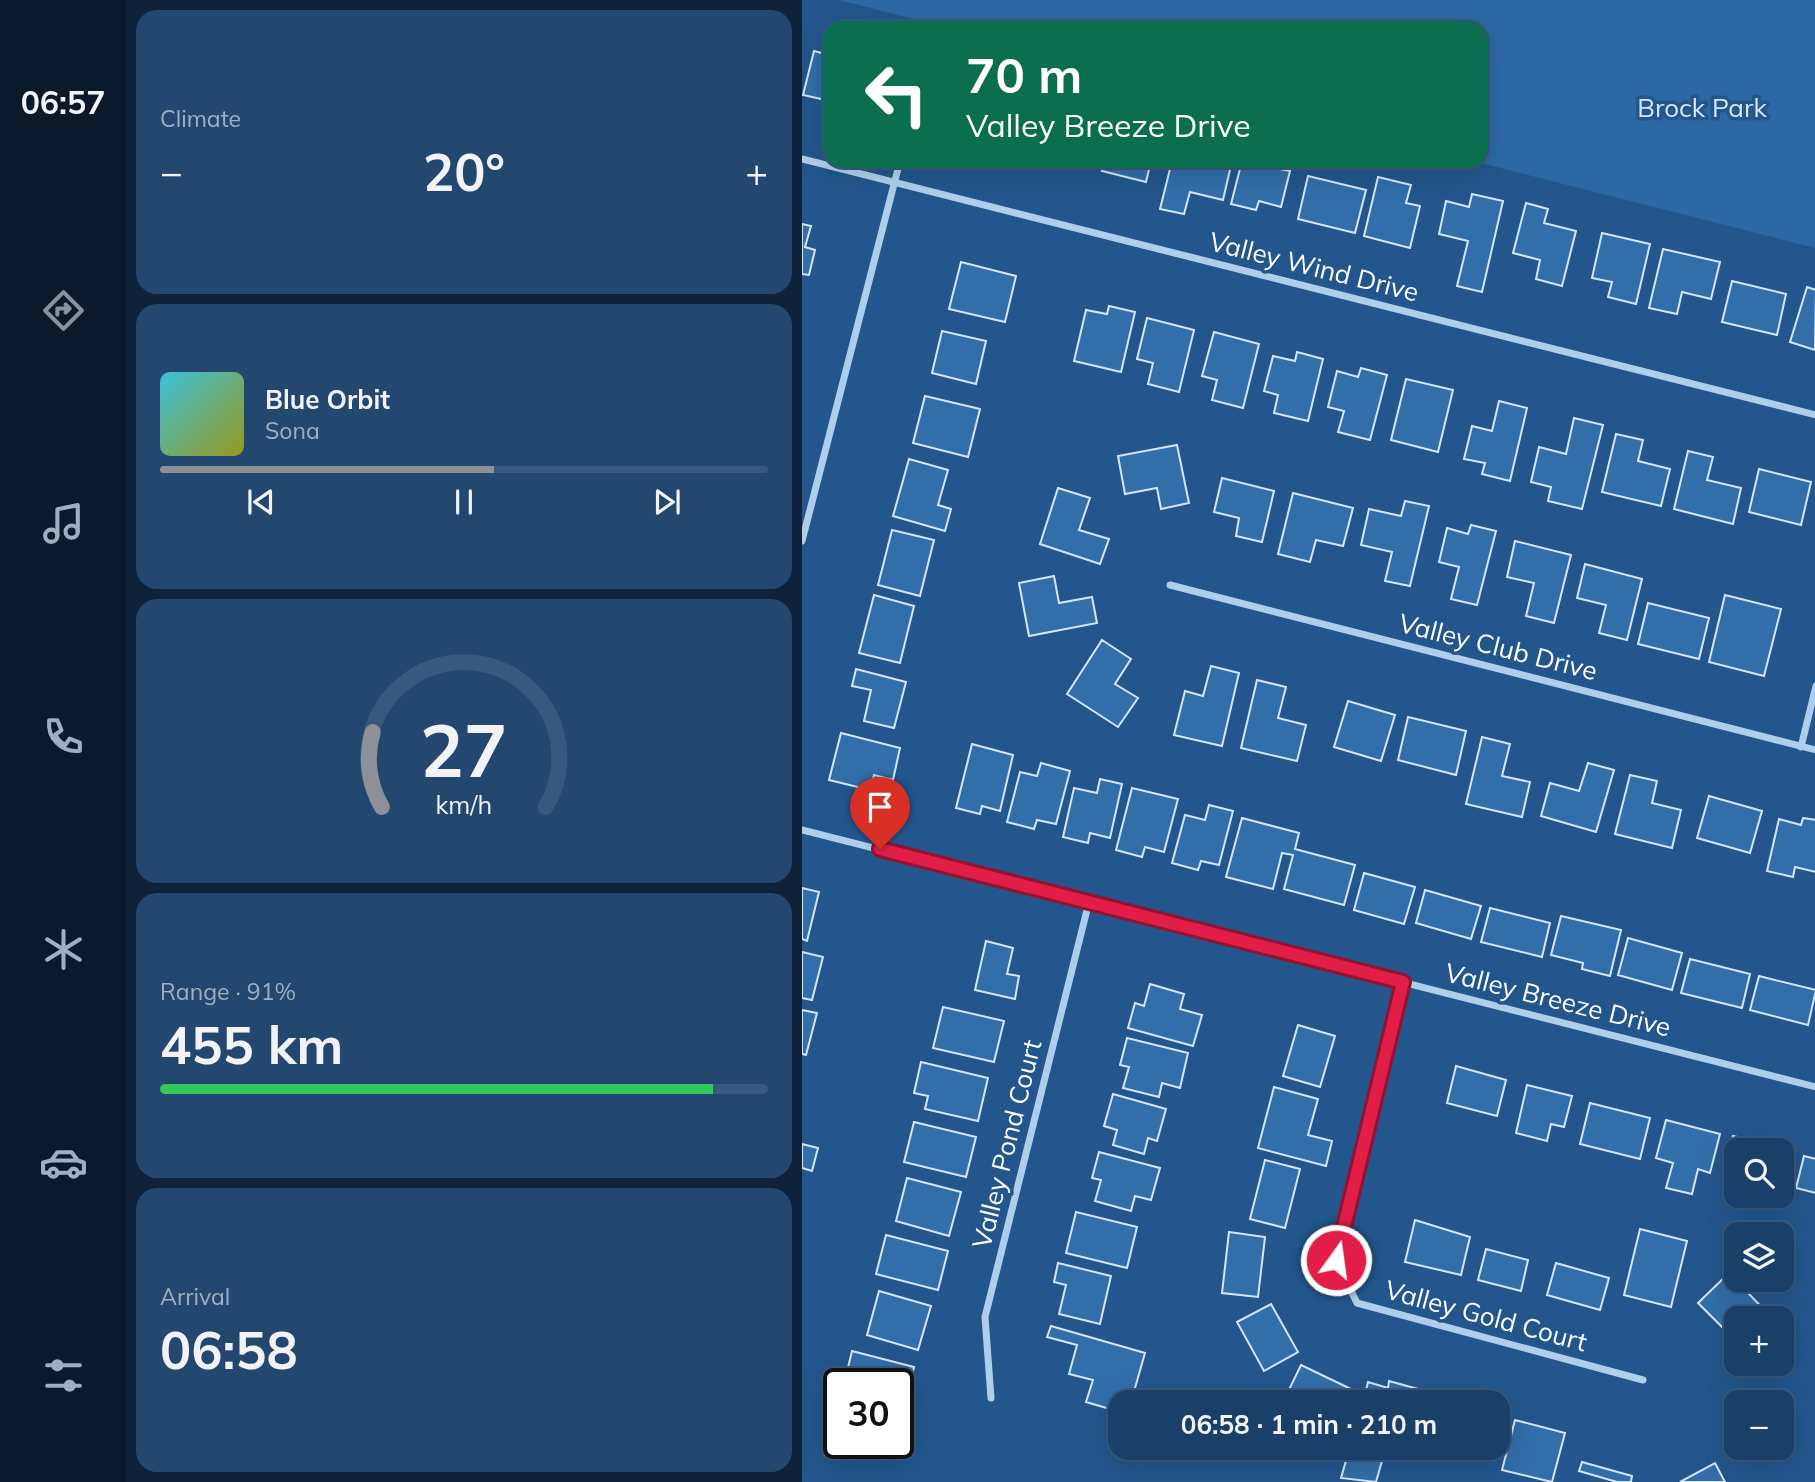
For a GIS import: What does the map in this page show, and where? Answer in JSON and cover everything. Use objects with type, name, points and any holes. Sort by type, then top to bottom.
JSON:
[{"type":"street","name":"Valley Wind Drive","points":[[802,159],[823,164]]},
{"type":"street","name":"Valley Wind Drive","points":[[837,168],[1815,415]]},
{"type":"street","points":[[802,541],[898,168]]},
{"type":"street","name":"Valley Club Drive","points":[[1170,585],[1815,750]]},
{"type":"street","points":[[1801,747],[1815,686]]},
{"type":"street","name":"Valley Breeze Drive","points":[[802,830],[1815,1087]]},
{"type":"street","name":"Valley Pond Court","points":[[991,1398],[985,1317],[1089,902]]},
{"type":"street","name":"Valley Gold Court","points":[[1403,982],[1336,1260],[1357,1303],[1643,1380]]},
{"type":"green space","name":"Brock Park","points":[[839,0],[1815,0],[1815,248],[1488,165],[1488,21],[922,21]]},
{"type":"building","points":[[814,51],[823,53],[823,99],[803,95]]},
{"type":"building","points":[[1103,168],[1149,168],[1146,182],[1102,171]]},
{"type":"building","points":[[1170,168],[1230,168],[1223,200],[1190,192],[1184,214],[1160,209]]},
{"type":"building","points":[[1240,168],[1290,171],[1281,207],[1259,201],[1256,210],[1231,204]]},
{"type":"building","points":[[1308,176],[1366,190],[1355,233],[1298,219]]},
{"type":"building","points":[[1378,177],[1411,185],[1406,203],[1420,206],[1410,248],[1364,236]]},
{"type":"building","points":[[1472,194],[1503,201],[1482,292],[1457,286],[1468,241],[1439,234],[1446,201],[1469,207]]},
{"type":"building","points":[[1526,203],[1548,209],[1544,223],[1576,231],[1562,286],[1536,279],[1540,260],[1513,253]]},
{"type":"building","points":[[802,224],[811,226],[805,247],[815,250],[809,275],[802,274]]},
{"type":"building","points":[[1602,233],[1650,244],[1636,304],[1608,297],[1612,282],[1592,278]]},
{"type":"building","points":[[1663,249],[1720,262],[1711,299],[1682,292],[1677,314],[1649,308]]},
{"type":"building","points":[[961,262],[1016,276],[1005,322],[949,309]]},
{"type":"building","points":[[1732,281],[1786,294],[1777,335],[1722,322]]},
{"type":"building","points":[[1807,287],[1816,290],[1815,350],[1790,342]]},
{"type":"building","points":[[1109,306],[1135,312],[1121,372],[1074,361],[1086,310],[1107,314]]},
{"type":"building","points":[[1147,318],[1194,330],[1179,392],[1148,384],[1153,363],[1137,359]]},
{"type":"building","points":[[942,331],[986,341],[976,384],[932,373]]},
{"type":"building","points":[[1214,332],[1259,344],[1243,408],[1212,400],[1217,380],[1202,376]]},
{"type":"building","points":[[1297,352],[1323,359],[1308,421],[1274,413],[1278,395],[1264,391],[1273,356],[1295,361]]},
{"type":"building","points":[[1361,368],[1387,375],[1370,440],[1338,432],[1344,411],[1328,407],[1337,371],[1358,377]]},
{"type":"building","points":[[1406,379],[1453,390],[1438,452],[1391,440]]},
{"type":"building","points":[[925,396],[980,409],[968,457],[913,443]]},
{"type":"building","points":[[1499,401],[1527,408],[1510,481],[1482,474],[1485,463],[1464,459],[1472,426],[1492,431]]},
{"type":"building","points":[[1574,418],[1603,425],[1582,509],[1548,501],[1551,487],[1531,482],[1539,447],[1566,454]]},
{"type":"building","points":[[1616,434],[1643,440],[1638,461],[1670,469],[1661,506],[1602,492]]},
{"type":"building","points":[[1177,445],[1189,503],[1161,509],[1157,488],[1125,494],[1118,456]]},
{"type":"building","points":[[1688,451],[1713,457],[1707,480],[1741,488],[1733,524],[1674,509]]},
{"type":"building","points":[[909,459],[948,470],[938,505],[951,509],[945,531],[893,516]]},
{"type":"building","points":[[1759,469],[1811,482],[1801,525],[1749,512]]},
{"type":"building","points":[[1222,478],[1274,491],[1262,542],[1236,536],[1239,518],[1214,512]]},
{"type":"building","points":[[1058,488],[1090,498],[1079,530],[1109,539],[1100,564],[1040,544]]},
{"type":"building","points":[[1293,493],[1353,508],[1343,546],[1316,540],[1310,562],[1278,554]]},
{"type":"building","points":[[1405,501],[1429,506],[1410,586],[1385,581],[1392,552],[1361,545],[1369,509],[1401,516]]},
{"type":"building","points":[[1471,525],[1496,531],[1477,605],[1451,599],[1459,567],[1439,562],[1447,528],[1468,534]]},
{"type":"building","points":[[892,530],[934,540],[920,596],[878,585]]},
{"type":"building","points":[[1515,541],[1571,555],[1554,623],[1526,616],[1534,583],[1507,577]]},
{"type":"building","points":[[1585,564],[1642,579],[1627,640],[1599,633],[1606,605],[1577,598]]},
{"type":"building","points":[[1054,576],[1059,603],[1092,597],[1097,623],[1029,636],[1019,583]]},
{"type":"building","points":[[874,595],[914,606],[900,663],[859,653]]},
{"type":"building","points":[[1725,595],[1781,609],[1764,676],[1709,662]]},
{"type":"building","points":[[1648,603],[1709,618],[1699,659],[1638,644]]},
{"type":"building","points":[[1102,640],[1131,659],[1115,684],[1138,698],[1118,727],[1067,694]]},
{"type":"building","points":[[1211,666],[1239,673],[1222,746],[1174,735],[1185,691],[1203,696]]},
{"type":"building","points":[[856,669],[906,682],[894,728],[864,721],[871,690],[852,686]]},
{"type":"building","points":[[1257,680],[1286,687],[1278,718],[1306,725],[1297,761],[1241,748]]},
{"type":"building","points":[[1348,701],[1395,715],[1381,761],[1334,747]]},
{"type":"building","points":[[1408,717],[1466,731],[1456,775],[1398,760]]},
{"type":"building","points":[[841,733],[900,748],[893,780],[874,775],[870,790],[829,780]]},
{"type":"building","points":[[1482,737],[1510,744],[1502,776],[1530,782],[1522,817],[1466,804]]},
{"type":"building","points":[[972,744],[1013,755],[1000,811],[982,806],[980,814],[956,808]]},
{"type":"building","points":[[1041,763],[1070,771],[1056,824],[1037,820],[1034,829],[1007,822],[1020,772],[1037,776]]},
{"type":"building","points":[[1588,763],[1614,770],[1596,832],[1541,816],[1550,783],[1579,791]]},
{"type":"building","points":[[1630,775],[1657,781],[1652,803],[1681,810],[1672,848],[1615,834]]},
{"type":"building","points":[[1100,779],[1122,784],[1110,838],[1090,833],[1088,843],[1063,837],[1074,788],[1097,793]]},
{"type":"building","points":[[1132,788],[1178,799],[1164,852],[1145,847],[1142,857],[1116,850]]},
{"type":"building","points":[[1709,796],[1762,811],[1750,853],[1697,838]]},
{"type":"building","points":[[1209,805],[1233,811],[1219,865],[1201,861],[1198,870],[1172,863],[1185,815],[1205,820]]},
{"type":"building","points":[[1242,818],[1299,833],[1295,849],[1355,865],[1344,905],[1284,889],[1293,855],[1282,853],[1273,889],[1226,877]]},
{"type":"building","points":[[1803,818],[1816,820],[1816,872],[1795,867],[1793,877],[1767,871],[1779,819],[1801,825]]},
{"type":"building","points":[[1364,873],[1415,887],[1404,924],[1354,910]]},
{"type":"building","points":[[802,888],[819,892],[807,941],[802,939]]},
{"type":"building","points":[[1425,890],[1481,906],[1471,939],[1416,923]]},
{"type":"building","points":[[1490,908],[1550,923],[1542,957],[1481,942]]},
{"type":"building","points":[[1561,916],[1621,930],[1610,976],[1582,969],[1583,963],[1551,955]]},
{"type":"building","points":[[1628,938],[1682,953],[1672,990],[1618,975]]},
{"type":"building","points":[[986,941],[1013,948],[1007,974],[1019,976],[1015,999],[975,990]]},
{"type":"building","points":[[802,952],[823,957],[812,1000],[802,998]]},
{"type":"building","points":[[1690,959],[1750,974],[1742,1008],[1681,993]]},
{"type":"building","points":[[1759,976],[1816,990],[1808,1025],[1750,1010]]},
{"type":"building","points":[[1150,984],[1184,994],[1180,1009],[1202,1015],[1193,1046],[1128,1028],[1135,1003],[1144,1006]]},
{"type":"building","points":[[943,1007],[1004,1021],[994,1062],[933,1048]]},
{"type":"building","points":[[802,1010],[817,1013],[806,1055],[802,1054]]},
{"type":"building","points":[[1298,1025],[1335,1036],[1320,1087],[1283,1076]]},
{"type":"building","points":[[1127,1038],[1188,1053],[1180,1088],[1162,1083],[1159,1097],[1123,1088],[1129,1067],[1120,1065]]},
{"type":"building","points":[[921,1062],[988,1078],[978,1121],[925,1109],[928,1096],[914,1093]]},
{"type":"building","points":[[1456,1066],[1506,1080],[1497,1116],[1447,1103]]},
{"type":"building","points":[[1527,1085],[1572,1096],[1564,1127],[1551,1124],[1547,1141],[1516,1133]]},
{"type":"building","points":[[1274,1087],[1318,1099],[1308,1135],[1332,1141],[1326,1166],[1258,1148]]},
{"type":"building","points":[[1113,1094],[1166,1109],[1157,1141],[1148,1138],[1144,1154],[1113,1145],[1117,1130],[1104,1126]]},
{"type":"building","points":[[1590,1103],[1650,1118],[1640,1159],[1580,1144]]},
{"type":"building","points":[[1666,1120],[1720,1134],[1710,1173],[1698,1169],[1692,1194],[1666,1188],[1673,1163],[1656,1158]]},
{"type":"building","points":[[914,1122],[976,1137],[966,1177],[904,1162]]},
{"type":"building","points":[[802,1144],[818,1148],[812,1171],[802,1168]]},
{"type":"building","points":[[1099,1152],[1160,1168],[1151,1200],[1135,1196],[1131,1211],[1095,1201],[1101,1180],[1092,1178]]},
{"type":"building","points":[[1804,1156],[1816,1159],[1816,1193],[1796,1188]]},
{"type":"building","points":[[1265,1160],[1300,1169],[1285,1228],[1250,1219]]},
{"type":"building","points":[[907,1178],[961,1192],[949,1236],[896,1221]]},
{"type":"building","points":[[1076,1212],[1137,1227],[1127,1268],[1066,1253]]},
{"type":"building","points":[[1415,1220],[1470,1237],[1461,1275],[1405,1262]]},
{"type":"building","points":[[1640,1229],[1687,1241],[1671,1307],[1624,1295]]},
{"type":"building","points":[[1229,1232],[1265,1237],[1258,1297],[1222,1293]]},
{"type":"building","points":[[886,1235],[948,1251],[938,1290],[876,1274]]},
{"type":"building","points":[[1486,1249],[1528,1260],[1521,1291],[1478,1280]]},
{"type":"building","points":[[1058,1263],[1111,1276],[1100,1324],[1059,1314],[1066,1285],[1054,1282]]},
{"type":"building","points":[[1556,1263],[1609,1278],[1600,1310],[1547,1295]]},
{"type":"building","points":[[1724,1278],[1724,1292],[1747,1292],[1761,1306],[1724,1306],[1724,1329],[1698,1303]]},
{"type":"building","points":[[879,1291],[931,1306],[918,1350],[867,1335]]},
{"type":"building","points":[[1271,1304],[1298,1352],[1264,1371],[1237,1322]]},
{"type":"building","points":[[1051,1326],[1145,1353],[1134,1390],[1108,1390],[1108,1408],[1086,1402],[1093,1380],[1069,1374],[1077,1345],[1047,1337]]},
{"type":"building","points":[[852,1351],[914,1367],[914,1368],[848,1368]]},
{"type":"building","points":[[1301,1365],[1351,1389],[1351,1390],[1289,1390]]},
{"type":"building","points":[[1389,1381],[1422,1390],[1366,1390],[1368,1382],[1388,1388]]},
{"type":"building","points":[[1515,1420],[1565,1433],[1552,1482],[1502,1470],[1505,1460],[1510,1460],[1510,1439]]},
{"type":"building","points":[[1346,1460],[1382,1460],[1376,1482],[1341,1478]]},
{"type":"building","points":[[1582,1462],[1632,1476],[1631,1482],[1617,1482],[1579,1471]]},
{"type":"building","points":[[1715,1463],[1725,1482],[1680,1482]]},
{"type":"route","points":[[880,849],[1403,982],[1336,1260]]}]
